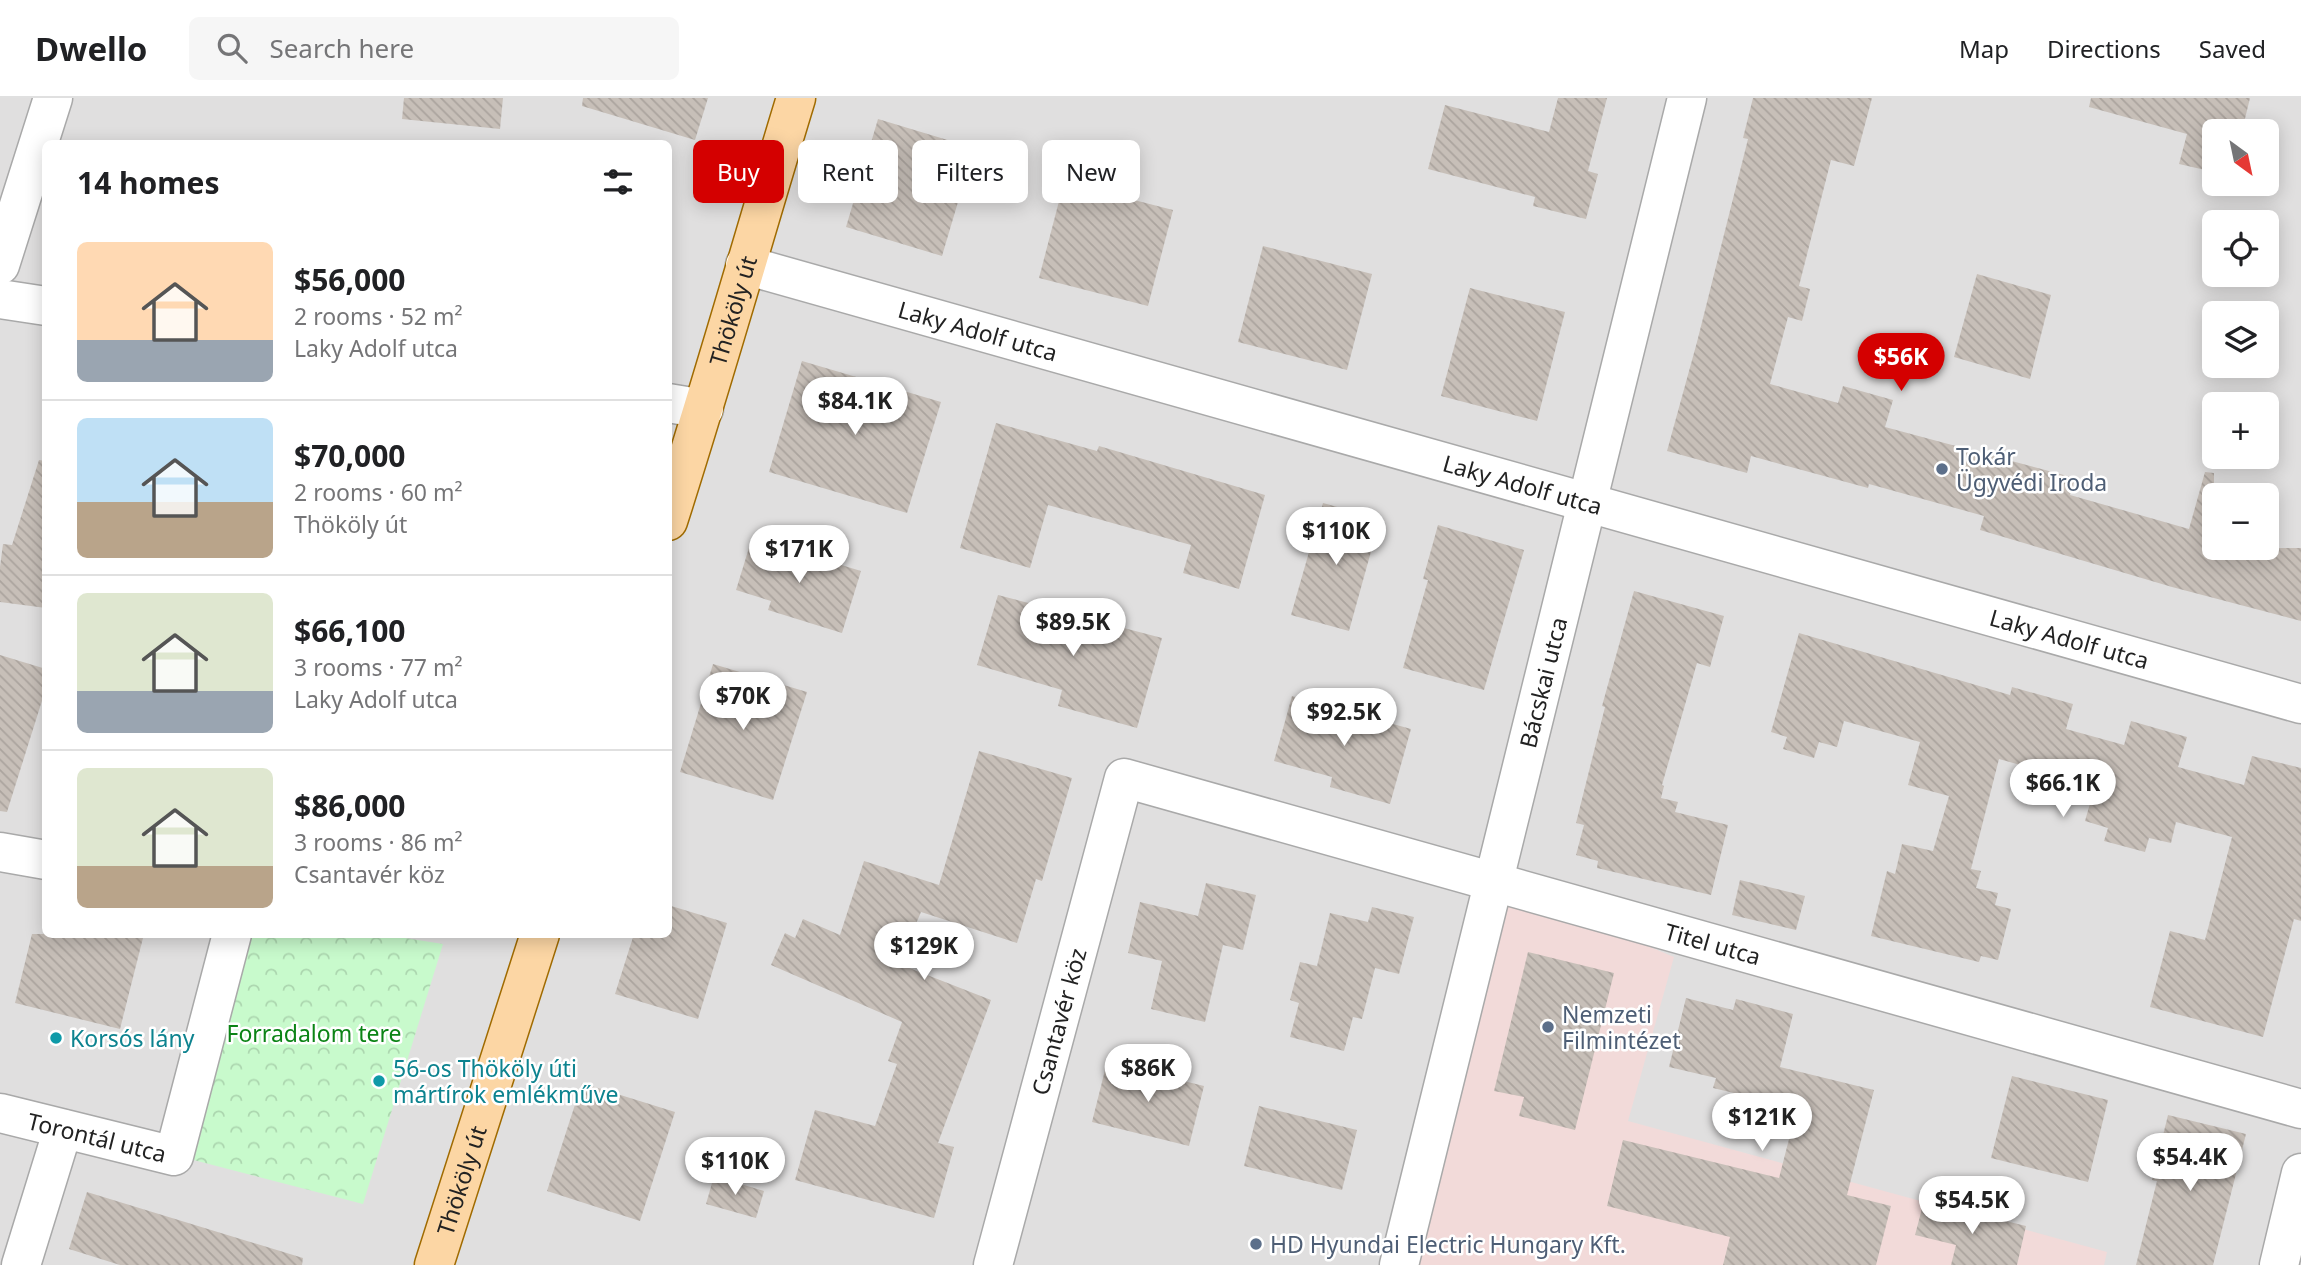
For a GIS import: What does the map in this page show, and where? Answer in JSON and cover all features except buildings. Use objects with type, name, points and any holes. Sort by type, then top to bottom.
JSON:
[{"type":"main road","name":"Thököly út","points":[[672,495],[686,406],[745,265],[796,98]]},
{"type":"main road","name":"Thököly út","points":[[434,1265],[533,938]]},
{"type":"street","points":[[0,265],[53,98]]},
{"type":"street","name":"Bácskai utca","points":[[1399,1265],[1687,98]]},
{"type":"street","name":"Laky Adolf utca","points":[[745,265],[2301,704]]},
{"type":"street","points":[[0,299],[42,305]]},
{"type":"street","name":"Titel utca","points":[[1124,778],[2301,1109]]},
{"type":"street","name":"Csantavér köz","points":[[993,1265],[1124,778]]},
{"type":"street","points":[[0,852],[42,859]]},
{"type":"street","name":"Torontál utca","points":[[0,1113],[174,1156],[231,938]]},
{"type":"street","points":[[21,1265],[63,1129]]},
{"type":"street","points":[[2279,1265],[2301,1173]]},
{"type":"shaded area","points":[[0,98],[2301,98],[2301,1265],[0,1265]]},
{"type":"shaded area","points":[[1493,881],[1674,957],[1628,1121],[2107,1252],[2104,1265],[1399,1265]]},
{"type":"green space","name":"Forradalom tere","points":[[240,938],[405,938],[443,944],[363,1204],[182,1157]]},
{"type":"place","name":"Tokár Ügyvédi Iroda","points":[[1942,469]]},
{"type":"place","name":"Nemzeti Filmintézet","points":[[1548,1027]]},
{"type":"place","name":"Korsós lány","points":[[56,1038]]},
{"type":"place","name":"56-os Thököly úti mártírok emlékműve","points":[[379,1081]]},
{"type":"place","name":"HD Hyundai Electric Hungary Kft.","points":[[1256,1244]]}]
